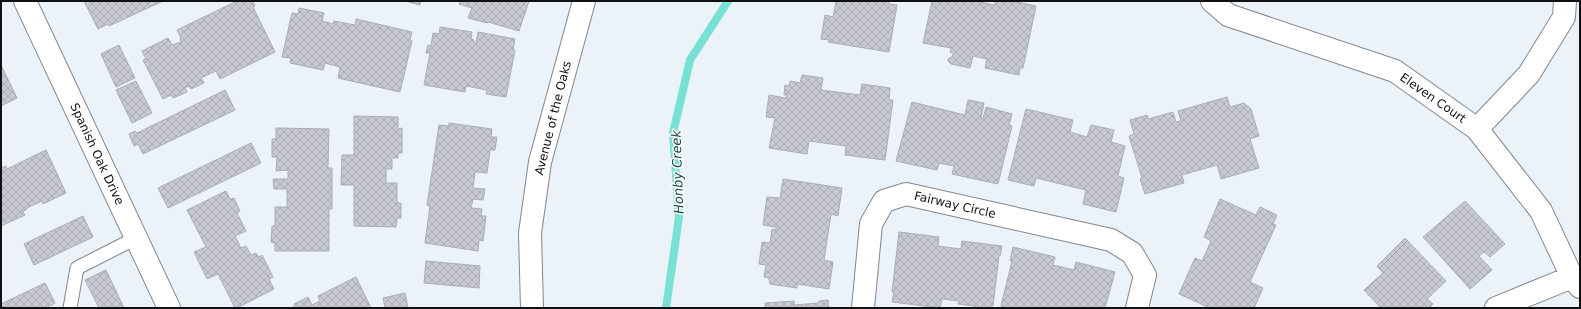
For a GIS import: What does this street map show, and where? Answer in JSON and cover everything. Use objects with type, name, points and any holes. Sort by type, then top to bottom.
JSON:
[{"type":"street","name":"Spanish Oak Drive","points":[[25,1],[169,308]]},
{"type":"street","name":"Avenue of the Oaks","points":[[532,308],[530,233],[540,162],[584,1]]},
{"type":"street","name":"Eleven Court","points":[[1212,1],[1228,15],[1395,71],[1477,129],[1541,211],[1576,282]]},
{"type":"street","points":[[1477,129],[1529,74],[1564,17],[1565,1]]},
{"type":"street","name":"Fairway Circle","points":[[863,308],[871,224],[884,201],[906,194],[1110,240],[1132,253],[1145,275],[1137,308]]},
{"type":"street","points":[[1496,308],[1576,282]]},
{"type":"lane","points":[[70,308],[77,268],[136,238]]},
{"type":"building","points":[[84,1],[163,1],[109,26],[108,24],[98,29]]},
{"type":"building","points":[[237,1],[253,1],[255,6],[253,7],[275,52],[220,79],[216,71],[201,78],[204,83],[191,89],[189,86],[185,88],[187,92],[173,98],[171,95],[163,99],[143,60],[146,59],[142,51],[168,38],[172,45],[181,42],[181,38],[177,30]]},
{"type":"building","points":[[405,1],[421,1],[420,5]]},
{"type":"building","points":[[460,1],[529,1],[519,31],[468,18],[472,8],[459,4]]},
{"type":"building","points":[[836,1],[889,1],[889,4],[897,5],[889,52],[828,42],[829,40],[821,39],[825,15],[833,17]]},
{"type":"building","points":[[932,1],[975,1],[995,5],[995,1],[1012,1],[1036,6],[1023,68],[1020,68],[1019,75],[985,68],[987,59],[973,56],[970,68],[951,64],[948,59],[953,56],[950,52],[951,48],[923,43]]},
{"type":"building","points":[[299,8],[324,13],[322,21],[333,24],[334,21],[355,25],[356,19],[412,32],[410,40],[412,41],[400,92],[338,78],[340,67],[325,63],[323,70],[290,63],[291,58],[282,57],[292,13],[298,14]]},
{"type":"building","points":[[440,27],[472,32],[471,39],[474,40],[474,43],[476,43],[478,32],[515,39],[513,50],[515,50],[506,97],[486,94],[487,90],[466,86],[465,92],[424,85],[430,53],[426,53],[428,45],[431,46],[433,33],[439,34]]},
{"type":"building","points":[[119,45],[135,78],[116,87],[101,54]]},
{"type":"building","points":[[1,65],[17,98],[1,106]]},
{"type":"building","points":[[802,75],[823,78],[821,90],[860,95],[862,84],[890,88],[889,100],[893,100],[885,160],[845,155],[846,146],[809,141],[807,154],[769,148],[775,118],[766,117],[769,95],[786,98],[787,95],[784,95],[785,85],[789,86],[790,81],[800,83]]},
{"type":"building","points":[[136,81],[152,113],[132,123],[116,90]]},
{"type":"building","points":[[225,90],[235,110],[143,154],[138,144],[134,146],[129,134],[135,131],[137,133]]},
{"type":"building","points":[[1227,97],[1230,107],[1244,103],[1251,109],[1259,136],[1250,139],[1259,168],[1221,179],[1217,165],[1182,175],[1184,183],[1145,194],[1140,179],[1142,178],[1129,136],[1134,134],[1130,120],[1147,115],[1148,119],[1173,112],[1176,122],[1181,121],[1178,111]]},
{"type":"building","points":[[968,100],[984,103],[981,119],[983,119],[986,107],[1012,114],[1009,125],[1012,126],[998,184],[952,174],[954,166],[939,163],[937,170],[896,161],[912,102],[965,115]]},
{"type":"building","points":[[1026,109],[1073,120],[1070,132],[1087,137],[1091,125],[1114,130],[1111,142],[1125,146],[1118,176],[1124,178],[1116,212],[1083,204],[1086,190],[1036,178],[1034,186],[1008,180]]},
{"type":"building","points":[[354,116],[398,117],[398,129],[402,128],[402,153],[398,153],[398,158],[392,158],[392,169],[386,169],[386,183],[397,183],[397,203],[401,203],[401,218],[397,218],[396,227],[354,226],[354,185],[341,185],[342,155],[354,155]]},
{"type":"building","points":[[449,123],[492,129],[491,137],[497,137],[495,150],[490,150],[487,173],[475,172],[473,188],[485,189],[483,200],[473,199],[471,208],[482,209],[481,216],[486,216],[483,241],[479,240],[478,251],[425,243],[430,206],[427,205],[439,125],[449,126]]},
{"type":"building","points":[[276,128],[329,129],[328,168],[332,168],[332,209],[329,209],[329,251],[275,251],[275,243],[271,242],[272,226],[275,226],[275,207],[287,207],[287,189],[274,189],[273,179],[288,179],[288,170],[276,171],[277,157],[272,157],[272,139],[276,139]]},
{"type":"building","points":[[251,143],[261,163],[168,208],[158,188]]},
{"type":"building","points":[[46,150],[66,193],[43,204],[42,201],[27,208],[23,212],[25,215],[1,226],[1,168],[6,166],[7,169]]},
{"type":"building","points":[[783,179],[842,188],[838,216],[831,214],[824,260],[833,262],[829,289],[797,284],[797,288],[770,284],[769,278],[764,277],[766,265],[759,264],[762,242],[770,243],[772,229],[776,230],[776,227],[763,225],[767,197],[780,198]]},
{"type":"building","points":[[226,191],[230,199],[234,198],[240,211],[237,213],[246,231],[235,236],[241,248],[246,246],[251,255],[256,253],[259,257],[262,255],[273,277],[269,279],[274,289],[237,308],[235,308],[218,274],[207,279],[194,252],[206,247],[187,210]]},
{"type":"building","points":[[1220,199],[1256,215],[1260,207],[1277,215],[1273,224],[1276,225],[1250,282],[1263,288],[1254,308],[1210,308],[1179,294],[1195,258],[1202,261],[1211,241],[1204,237]]},
{"type":"building","points":[[1465,201],[1505,244],[1490,257],[1484,252],[1479,256],[1492,270],[1470,289],[1423,237]]},
{"type":"building","points":[[83,216],[93,237],[34,265],[24,244]]},
{"type":"building","points":[[899,232],[939,237],[938,246],[961,249],[962,241],[1002,246],[999,256],[993,306],[990,306],[990,308],[973,307],[974,306],[958,304],[959,301],[942,299],[940,308],[892,302]]},
{"type":"building","points":[[1405,238],[1446,281],[1427,299],[1433,304],[1429,308],[1381,308],[1364,290],[1383,273],[1377,266]]},
{"type":"building","points":[[1013,247],[1055,257],[1053,265],[1074,270],[1076,262],[1115,272],[1105,308],[1009,308],[1001,306],[1012,261],[1010,261]]},
{"type":"building","points":[[426,261],[480,266],[479,288],[424,283]]},
{"type":"building","points":[[106,270],[124,308],[99,308],[85,280]]},
{"type":"building","points":[[356,277],[371,308],[291,308],[295,306],[294,304],[308,297],[312,305],[320,301],[318,296]]},
{"type":"building","points":[[45,283],[55,303],[46,308],[1,308],[1,304]]},
{"type":"building","points":[[405,293],[408,308],[385,308],[383,298]]},
{"type":"building","points":[[828,300],[829,308],[765,308],[765,303],[794,301],[794,305],[819,303],[819,301]]},
{"type":"waterway","name":"Honby Creek","points":[[666,308],[679,217],[673,133],[690,60],[728,1]]}]
